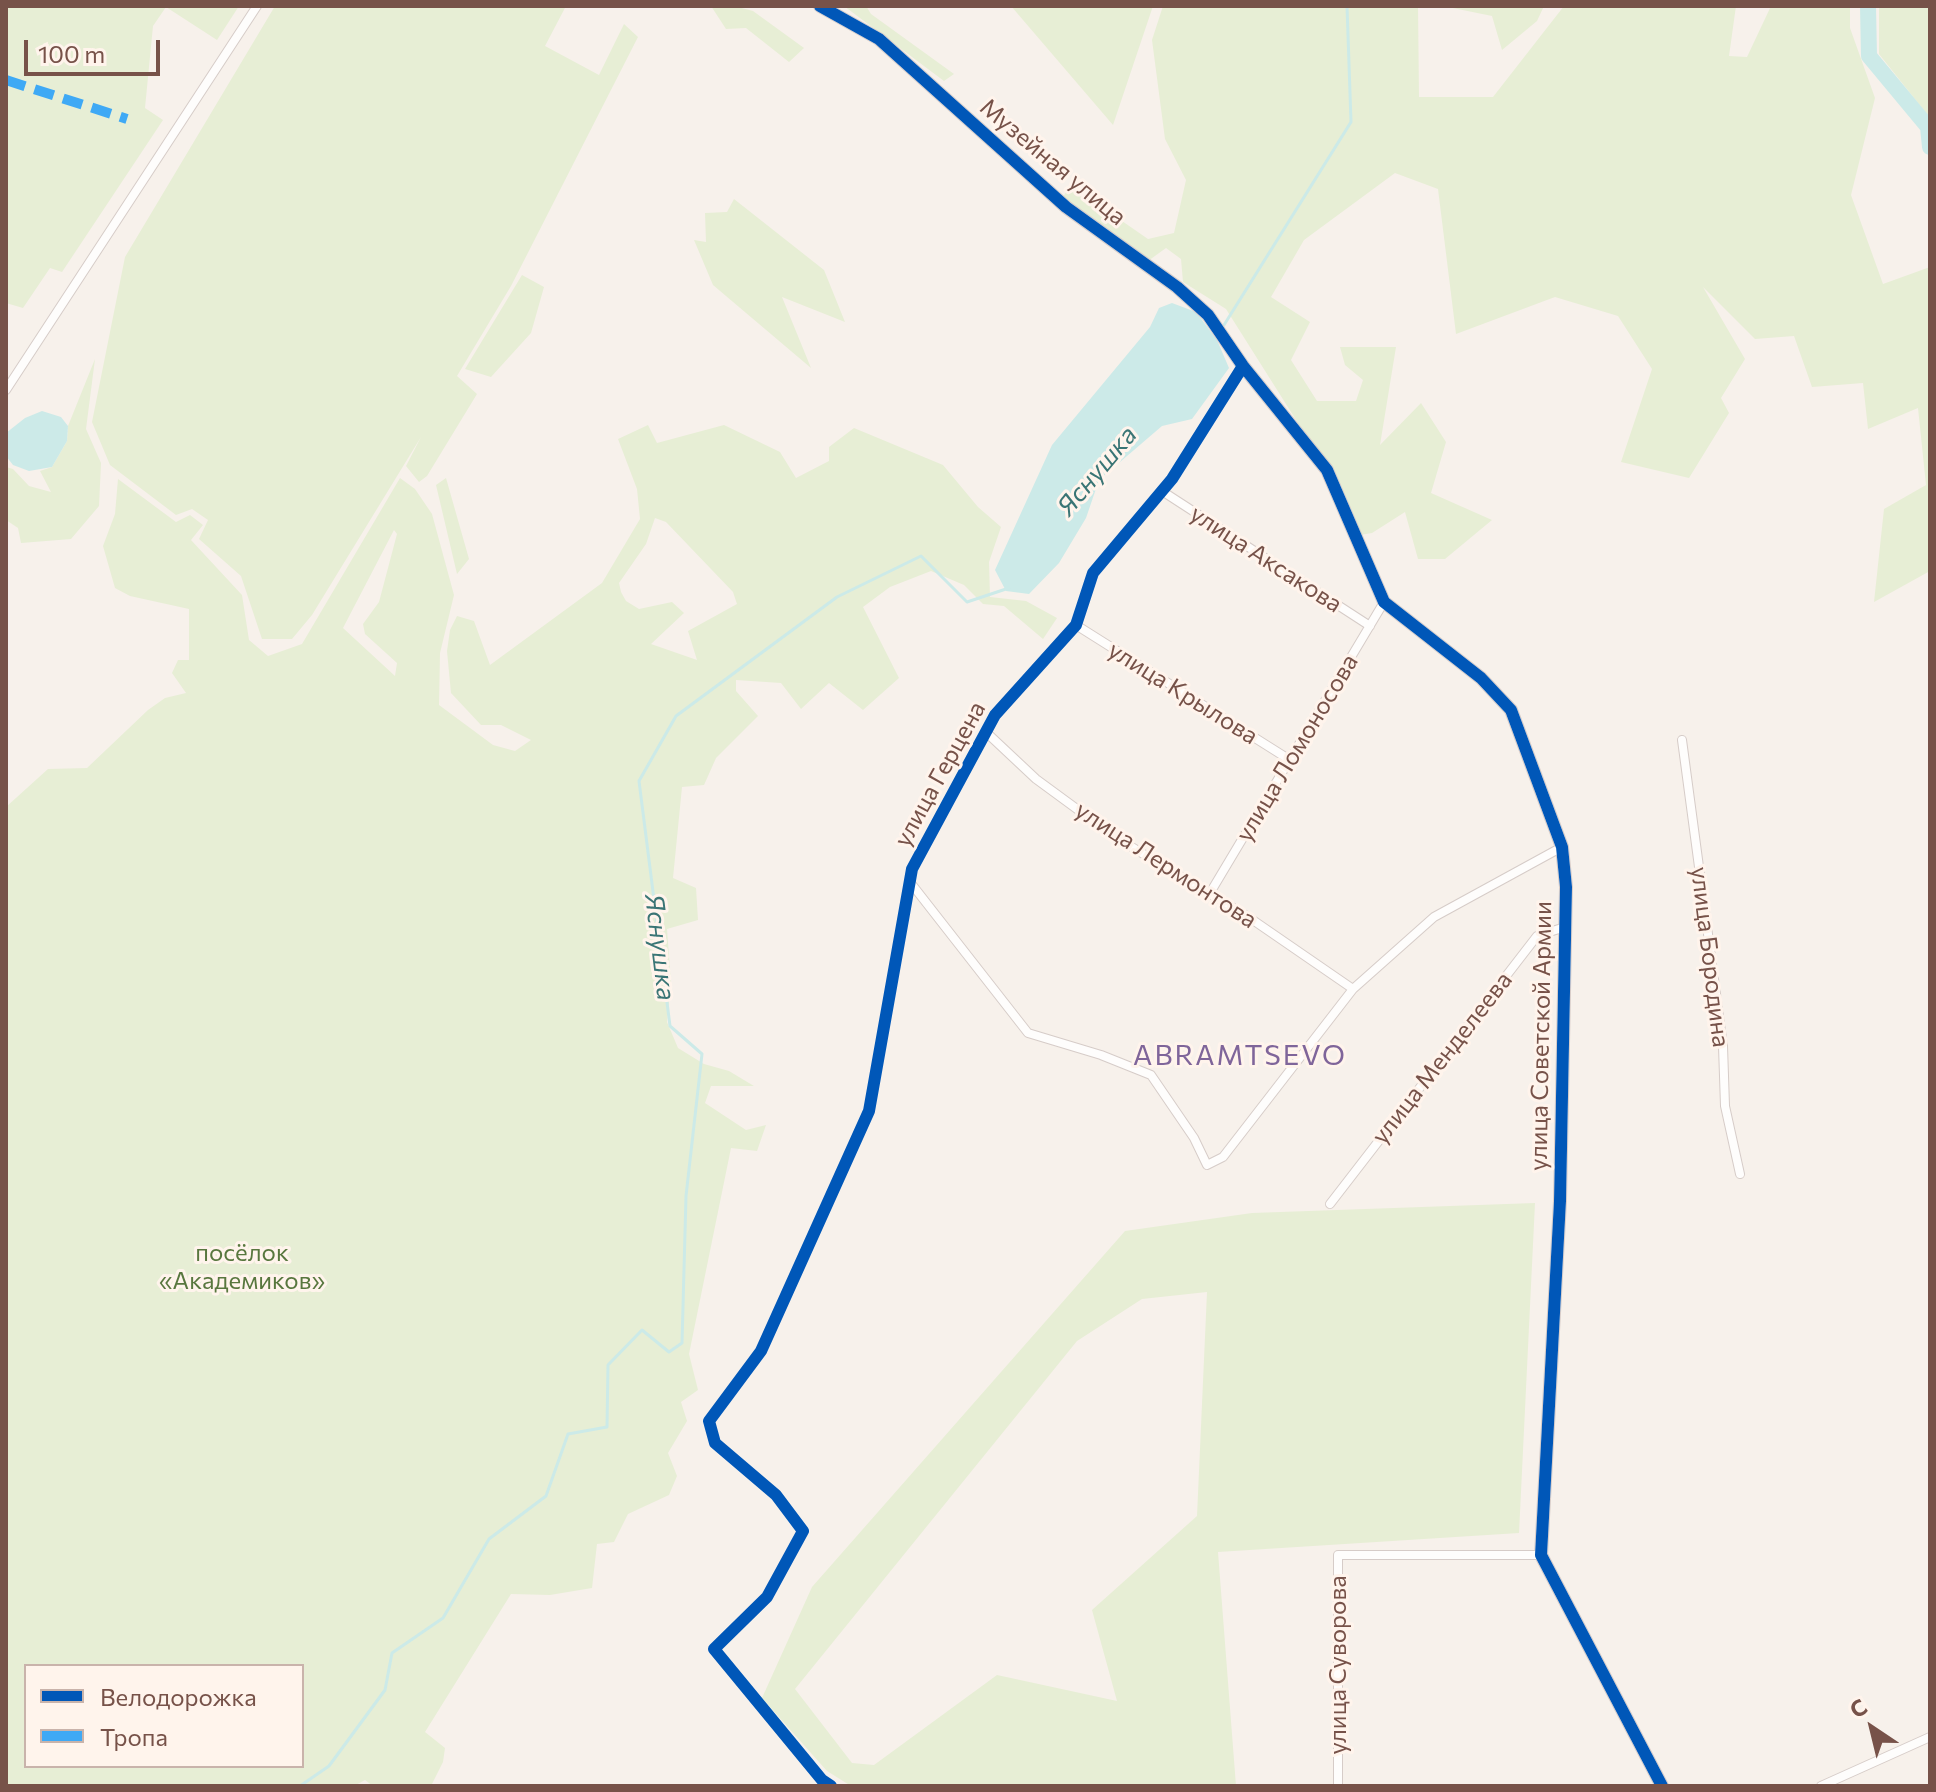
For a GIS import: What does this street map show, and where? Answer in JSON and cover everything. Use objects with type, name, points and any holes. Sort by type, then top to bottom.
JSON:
[{"type":"street","points":[[6,390],[257,6]]},
{"type":"street","name":"Музейная улица","points":[[820,6],[879,39],[1066,207],[1177,287],[1208,315],[1243,366]]},
{"type":"street","name":"улица Герцена","points":[[831,1786],[822,1780],[714,1649],[767,1597],[803,1531],[776,1495],[715,1443],[709,1421],[761,1351],[869,1111],[912,869],[995,715],[1076,625],[1093,573],[1162,491],[1243,366]]},
{"type":"street","name":"улица Советской Армии","points":[[1243,366],[1327,470],[1384,602],[1481,678],[1511,710],[1562,847],[1565,927],[1560,1201],[1541,1555]]},
{"type":"street","name":"улица Аксакова","points":[[1162,491],[1370,626]]},
{"type":"street","name":"улица Ломоносова","points":[[1210,893],[1384,602]]},
{"type":"street","name":"улица Крылова","points":[[1076,625],[1290,760]]},
{"type":"street","name":"улица Лермонтова","points":[[987,733],[1036,779],[1115,837],[1210,893],[1353,989]]},
{"type":"street","name":"улица Бородина","points":[[1682,740],[1723,1046],[1725,1106],[1740,1174]]},
{"type":"street","points":[[910,882],[1028,1033],[1101,1055],[1151,1075],[1194,1138],[1207,1165],[1223,1157],[1353,989],[1434,917],[1562,847]]},
{"type":"street","name":"улица Менделеева","points":[[1330,1204],[1537,936],[1565,927]]},
{"type":"street","name":"улица Суворова","points":[[1338,1786],[1338,1555],[1541,1555]]},
{"type":"street","points":[[1541,1555],[1662,1786]]},
{"type":"street","points":[[1821,1786],[1930,1737]]},
{"type":"green space","points":[[6,6],[239,6],[217,40],[166,7],[153,26],[145,108],[163,120],[62,272],[50,268],[23,308],[6,303]]},
{"type":"green space","points":[[275,6],[566,6],[545,46],[599,75],[624,24],[638,37],[511,286],[457,376],[477,394],[427,476],[419,482],[406,466],[421,437],[312,615],[292,639],[262,639],[241,576],[199,539],[208,520],[192,509],[176,515],[110,465],[92,422],[125,257]]},
{"type":"green space","points":[[711,6],[734,6],[753,11],[804,48],[789,62],[746,28],[726,29]]},
{"type":"green space","points":[[844,6],[866,6],[871,14],[954,74],[944,81]]},
{"type":"green space","points":[[1011,6],[1153,6],[1113,125]]},
{"type":"green space","points":[[1163,6],[1418,6],[1419,97],[1493,97],[1564,6],[1736,6],[1729,56],[1747,57],[1771,6],[1850,6],[1850,28],[1875,98],[1851,195],[1883,284],[1930,267],[1930,571],[1874,602],[1884,509],[1926,485],[1918,408],[1868,429],[1863,383],[1812,387],[1794,336],[1755,339],[1703,287],[1745,359],[1721,398],[1729,413],[1689,478],[1621,462],[1652,369],[1618,316],[1555,297],[1456,334],[1438,189],[1395,173],[1304,240],[1271,297],[1310,322],[1291,360],[1317,401],[1356,401],[1363,380],[1345,365],[1340,347],[1396,347],[1380,445],[1421,403],[1446,442],[1431,493],[1492,520],[1445,559],[1418,559],[1405,512],[1372,533],[1360,535],[1333,468],[1303,431],[1226,309],[1183,282],[1181,259],[1166,248],[1148,261],[1063,197],[1070,185],[1148,239],[1174,233],[1186,180],[1165,139],[1152,40]]},
{"type":"green space","points":[[1443,6],[1544,6],[1537,21],[1502,50],[1492,16]]},
{"type":"green space","points":[[1879,6],[1930,6],[1930,118],[1879,54]]},
{"type":"green space","points":[[734,199],[824,270],[845,322],[782,297],[811,368],[713,285],[694,240],[706,242],[705,213],[727,212]]},
{"type":"green space","points":[[522,275],[544,287],[531,333],[491,377],[465,369]]},
{"type":"green space","points":[[95,359],[86,429],[101,463],[99,506],[71,539],[21,543],[18,528],[6,520],[6,467],[13,469],[29,486],[51,492],[40,471],[52,467],[67,441],[68,426]]},
{"type":"green space","name":"посёлок «Академиков»","points":[[648,425],[657,443],[724,425],[780,452],[796,478],[829,461],[829,447],[854,428],[943,465],[978,507],[1001,527],[989,562],[990,597],[1026,601],[1057,618],[1043,639],[1004,606],[983,604],[964,585],[931,571],[890,587],[863,607],[899,678],[863,710],[829,683],[801,709],[781,683],[736,680],[736,691],[758,716],[716,758],[704,785],[682,787],[673,878],[696,888],[698,920],[667,929],[671,983],[667,1022],[678,1048],[704,1064],[729,1071],[754,1086],[711,1086],[705,1103],[746,1130],[766,1125],[757,1151],[731,1148],[689,1354],[698,1390],[681,1402],[687,1421],[668,1453],[677,1476],[669,1495],[628,1514],[614,1542],[597,1544],[592,1588],[550,1595],[511,1594],[425,1732],[445,1748],[443,1762],[431,1786],[373,1786],[365,1780],[354,1786],[6,1786],[6,807],[48,769],[87,768],[148,710],[165,698],[186,693],[172,673],[178,660],[189,660],[189,609],[130,596],[115,588],[103,546],[115,514],[118,479],[176,522],[190,515],[203,525],[191,540],[242,595],[249,640],[268,656],[302,644],[400,478],[415,489],[432,514],[454,595],[440,653],[439,705],[493,745],[515,751],[531,740],[501,725],[481,725],[451,693],[447,651],[450,630],[457,616],[474,621],[490,665],[602,583],[640,519],[637,489],[618,439]],"holes":[[[655,518],[666,522],[733,592],[737,604],[688,631],[697,660],[651,644],[684,613],[672,602],[639,609],[626,601],[621,592],[619,583],[646,544]],[[394,530],[397,534],[379,602],[363,624],[365,634],[397,663],[395,676],[343,628]]]},
{"type":"green space","points":[[446,478],[469,559],[457,574],[436,485]]},
{"type":"green space","points":[[1535,1203],[1519,1533],[1218,1552],[1236,1786],[851,1786],[827,1771],[762,1698],[812,1587],[1125,1231],[1252,1213]],"holes":[[[1207,1292],[1197,1516],[1092,1610],[1117,1701],[997,1675],[874,1765],[852,1763],[795,1689],[1077,1341],[1142,1299]]]},
{"type":"water","points":[[1172,303],[1196,312],[1217,340],[1229,368],[1192,419],[1162,426],[1099,480],[1086,518],[1059,563],[1029,594],[1006,591],[995,570],[1052,445],[1150,327],[1159,308]]},
{"type":"water","points":[[42,411],[61,417],[68,426],[67,441],[52,467],[29,471],[13,465],[6,456],[6,433],[25,418]]},
{"type":"waterway","name":"Яснушка","points":[[1224,325],[1351,122],[1347,6]]},
{"type":"waterway","points":[[1868,6],[1869,56],[1928,127],[1930,147]]},
{"type":"waterway","name":"Яснушка","points":[[300,1786],[329,1766],[385,1690],[392,1653],[443,1618],[489,1539],[546,1496],[568,1434],[607,1427],[608,1365],[642,1330],[669,1352],[682,1343],[686,1196],[702,1054],[670,1026],[639,781],[676,716],[837,597],[921,556],[967,602],[1009,588]]},
{"type":"marked path","points":[[6,80],[127,119]]},
{"type":"cycle path","points":[[820,6],[879,39],[1066,207],[1177,287],[1208,315],[1243,366],[1327,470],[1384,602],[1481,678],[1511,710],[1562,847],[1566,887],[1560,1201],[1541,1555],[1662,1786]]},
{"type":"cycle path","points":[[831,1786],[822,1780],[714,1649],[767,1597],[803,1531],[776,1495],[715,1443],[709,1421],[761,1351],[869,1111],[912,869],[995,715],[1076,625],[1093,573],[1172,479],[1243,366]]},
{"type":"district","name":"ABRAMTSEVO","points":[[1240,1056]]}]
